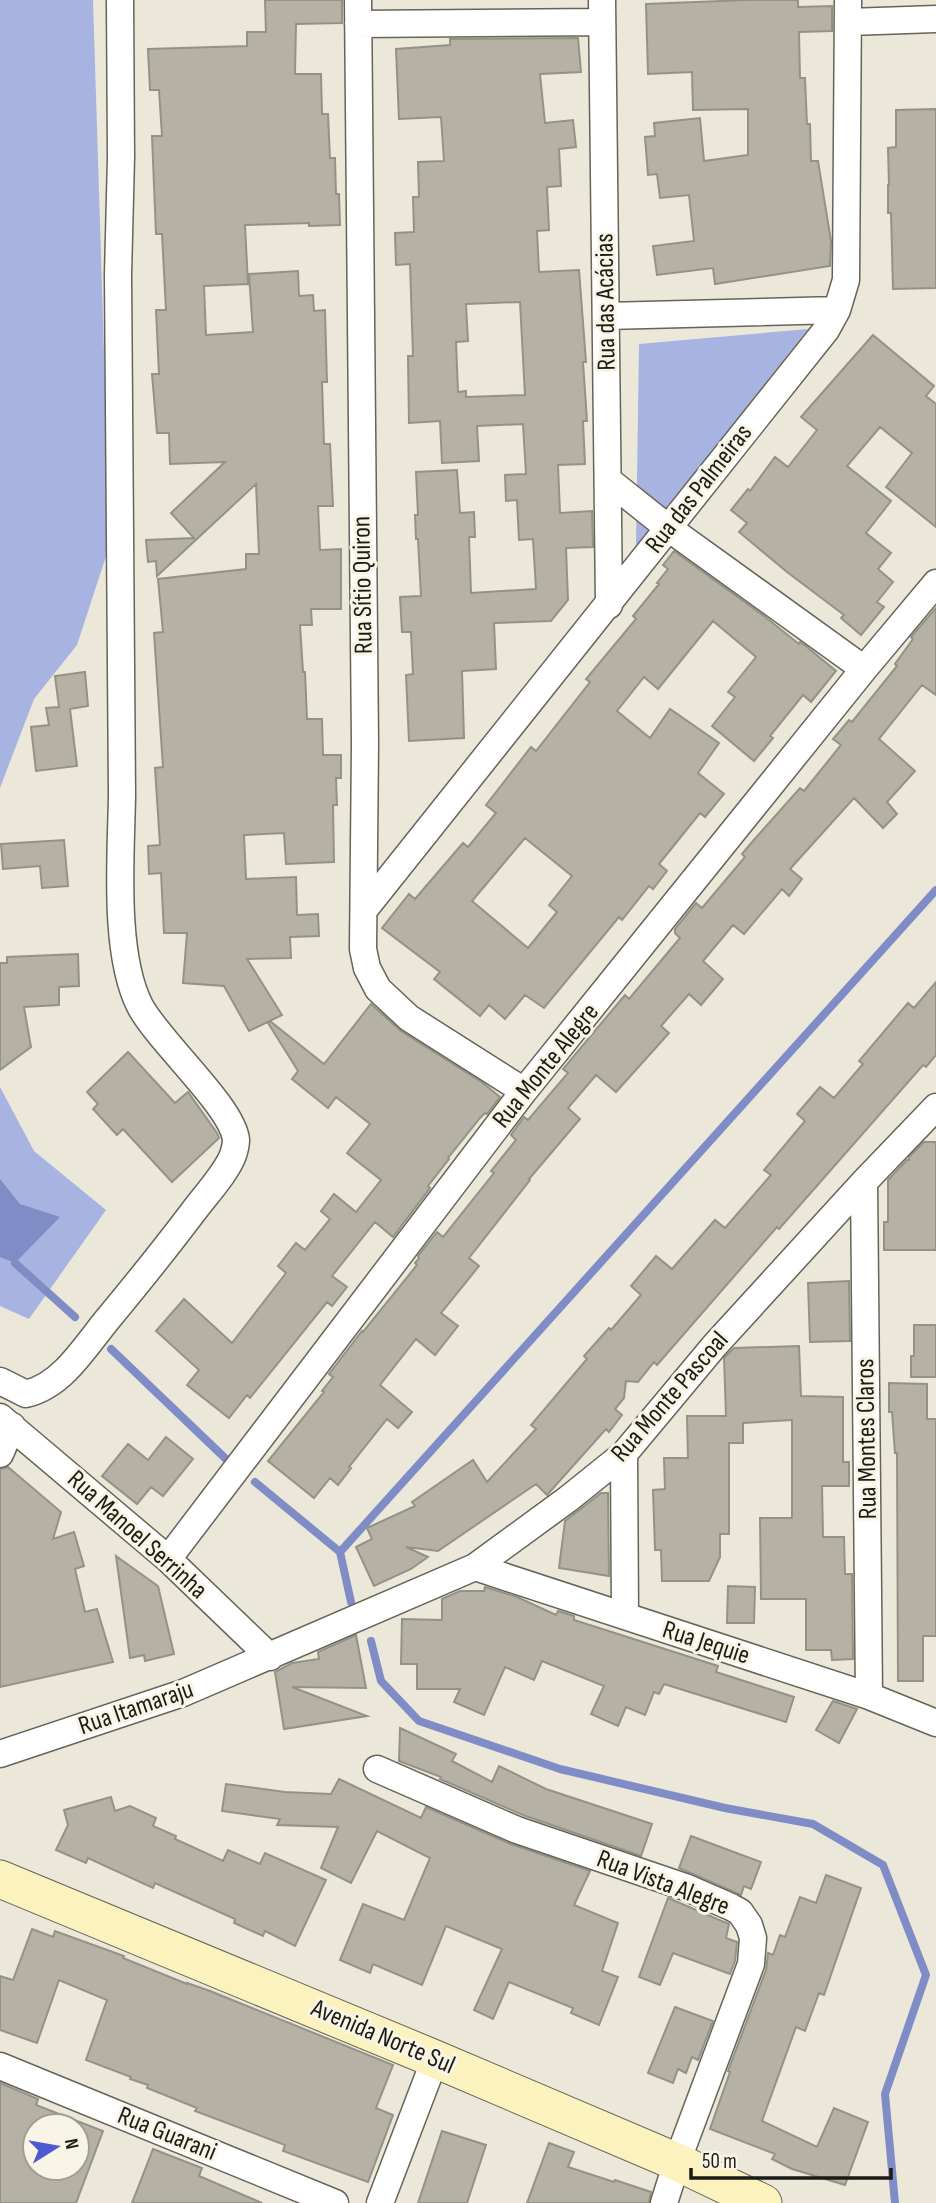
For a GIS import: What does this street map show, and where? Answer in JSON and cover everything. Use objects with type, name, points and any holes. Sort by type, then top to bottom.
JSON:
[{"type":"street","points":[[0,1381],[26,1394],[37,1391],[67,1369],[163,1252],[233,1156],[236,1140],[230,1124],[216,1103],[163,1040],[141,1007],[129,979],[124,946],[120,882],[120,0]]},
{"type":"street","points":[[358,12],[602,11]]},
{"type":"street","name":"Rua das Acácias","points":[[602,11],[609,605]]},
{"type":"street","points":[[848,11],[936,19]]},
{"type":"street","name":"Rua das Palmeiras","points":[[364,910],[826,330],[837,310],[846,280],[848,11]]},
{"type":"street","name":"Rua Sítio Quiron","points":[[358,12],[365,744],[363,949],[367,968],[378,989],[409,1018],[524,1091]]},
{"type":"street","points":[[606,316],[837,310]]},
{"type":"street","points":[[608,480],[667,527],[864,669]]},
{"type":"street","name":"Rua Monte Alegre","points":[[168,1559],[524,1091],[936,583]]},
{"type":"street","name":"Rua Monte Pascoal","points":[[270,1657],[475,1567],[559,1506],[624,1454],[715,1345],[863,1182],[924,1132],[936,1107]]},
{"type":"street","name":"Rua Montes Claros","points":[[863,1182],[869,1696]]},
{"type":"street","points":[[0,1454],[6,1421]]},
{"type":"street","name":"Rua Manoel Serrinha","points":[[6,1421],[168,1559],[270,1657]]},
{"type":"street","points":[[624,1454],[625,1615]]},
{"type":"street","name":"Rua Jequie","points":[[475,1567],[869,1696],[936,1723]]},
{"type":"street","name":"Rua Itamaraju","points":[[0,1754],[183,1693],[270,1657]]},
{"type":"street","name":"Rua Vista Alegre","points":[[377,1769],[517,1830],[685,1887],[740,1912],[753,1938],[751,1964],[664,2203]]},
{"type":"street","name":"Avenida Norte Sul","points":[[0,1879],[435,2059],[677,2162],[763,2203]]},
{"type":"street","points":[[380,2203],[435,2059]]},
{"type":"street","name":"Rua Guarani","points":[[0,2066],[335,2203]]},
{"type":"shaded area","points":[[0,0],[93,0],[110,544],[77,645],[34,699],[0,788]]},
{"type":"shaded area","points":[[808,329],[636,546],[639,344]]},
{"type":"shaded area","points":[[0,1087],[34,1151],[106,1210],[29,1319],[0,1306]]},
{"type":"shaded area","points":[[0,1179],[20,1204],[60,1217],[15,1263],[0,1257]]},
{"type":"building","points":[[265,0],[342,0],[342,23],[296,24],[295,74],[321,74],[322,114],[328,114],[330,158],[335,158],[340,225],[245,225],[248,284],[204,286],[206,335],[253,332],[249,274],[298,271],[299,296],[313,295],[314,311],[325,310],[327,382],[322,382],[324,444],[330,444],[333,506],[318,506],[320,550],[341,549],[341,609],[311,609],[312,625],[300,625],[307,719],[322,719],[323,755],[341,755],[341,778],[336,778],[337,805],[333,805],[334,862],[286,864],[284,833],[244,835],[246,879],[296,877],[297,915],[318,914],[319,936],[290,937],[291,958],[247,959],[282,1015],[249,1031],[224,986],[183,983],[187,933],[164,933],[161,873],[149,874],[148,846],[160,845],[155,768],[163,767],[154,633],[163,632],[158,579],[246,569],[246,554],[259,554],[256,484],[157,576],[156,561],[148,562],[146,540],[194,538],[171,513],[225,462],[170,464],[169,433],[157,433],[152,374],[159,374],[156,310],[166,310],[162,234],[156,234],[152,136],[162,136],[159,90],[150,90],[148,49],[247,46],[247,32],[266,32]]},
{"type":"building","points":[[798,0],[798,7],[832,6],[832,31],[799,32],[800,78],[805,78],[811,161],[818,161],[831,241],[830,266],[715,284],[713,268],[657,275],[653,246],[694,241],[689,195],[660,198],[657,174],[648,175],[645,137],[655,136],[654,123],[700,118],[704,161],[748,155],[748,109],[693,110],[692,72],[648,74],[646,4]]},
{"type":"building","points":[[578,38],[581,72],[540,74],[545,123],[573,120],[576,147],[559,149],[561,186],[547,187],[549,230],[537,231],[539,272],[579,270],[586,362],[583,362],[587,421],[583,421],[585,464],[558,465],[560,513],[592,511],[593,547],[566,548],[568,600],[551,621],[494,623],[496,669],[462,671],[464,738],[409,741],[406,675],[413,674],[411,632],[402,632],[400,597],[421,596],[415,515],[418,515],[416,472],[457,470],[460,513],[474,512],[475,537],[469,537],[471,593],[536,589],[533,539],[519,540],[517,500],[506,501],[505,475],[526,474],[523,424],[477,426],[479,461],[442,463],[440,421],[409,423],[408,356],[413,356],[410,264],[396,265],[395,233],[414,232],[413,197],[419,197],[418,162],[444,161],[441,117],[399,119],[396,49],[450,45],[450,39]],"holes":[[[520,302],[525,395],[466,397],[466,391],[458,392],[456,342],[468,341],[466,304]]]},
{"type":"building","points":[[936,109],[936,288],[893,289],[891,213],[888,213],[888,148],[896,147],[896,110]]},
{"type":"building","points":[[873,335],[934,386],[926,396],[936,404],[936,527],[886,487],[912,453],[880,427],[847,466],[891,501],[866,533],[891,553],[878,569],[893,582],[877,602],[884,607],[861,635],[841,618],[844,615],[739,532],[747,523],[731,510],[748,489],[750,491],[775,457],[788,467],[817,430],[801,417]]},
{"type":"building","points":[[674,551],[836,671],[811,702],[803,695],[754,761],[712,726],[735,697],[728,692],[756,657],[713,621],[658,689],[644,677],[617,711],[650,738],[670,709],[719,743],[698,773],[724,794],[705,817],[700,813],[659,864],[667,871],[653,889],[649,886],[622,920],[619,917],[544,1008],[525,995],[505,1019],[489,1005],[480,1016],[434,979],[440,972],[382,928],[409,894],[415,899],[463,843],[468,847],[496,813],[486,805],[531,747],[536,751],[590,682],[586,679],[636,619],[633,616],[659,584],[657,583],[668,569],[663,565]],"holes":[[[525,838],[572,876],[549,905],[557,912],[528,948],[472,901]]]},
{"type":"building","points":[[936,608],[936,695],[922,685],[879,739],[915,771],[887,802],[897,814],[883,828],[854,798],[790,869],[802,879],[789,896],[782,889],[744,934],[733,925],[703,961],[723,979],[701,1005],[689,994],[661,1026],[669,1033],[616,1092],[596,1075],[568,1108],[580,1119],[529,1179],[469,1258],[479,1266],[441,1313],[458,1326],[435,1355],[416,1339],[380,1385],[412,1412],[398,1428],[387,1419],[338,1485],[330,1478],[314,1498],[268,1461],[324,1392],[322,1391],[333,1377],[329,1374],[417,1265],[415,1263],[418,1256],[437,1232],[443,1237],[494,1173],[491,1171],[516,1140],[511,1135],[524,1117],[528,1120],[568,1073],[563,1069],[625,995],[629,999],[680,938],[675,929],[696,903],[702,908],[745,857],[742,854],[753,841],[800,788],[804,791],[841,745],[833,739],[849,720],[852,722],[897,666],[895,664],[913,639],[911,637]]},
{"type":"building","points":[[85,672],[88,706],[70,709],[77,766],[36,771],[31,727],[49,725],[46,708],[59,707],[55,676]]},
{"type":"building","points":[[64,840],[68,886],[42,888],[40,866],[3,869],[1,844]]},
{"type":"building","points":[[78,954],[79,986],[59,987],[59,1005],[24,1007],[31,1047],[0,1070],[0,963],[7,963],[7,957]]},
{"type":"building","points":[[936,982],[936,1055],[926,1067],[923,1065],[779,1229],[777,1227],[657,1365],[654,1362],[638,1382],[626,1381],[624,1398],[615,1409],[622,1415],[609,1432],[606,1429],[547,1495],[536,1484],[438,1551],[406,1547],[428,1557],[411,1569],[374,1586],[356,1547],[372,1539],[367,1528],[415,1506],[412,1502],[473,1460],[487,1482],[536,1429],[531,1425],[587,1359],[584,1356],[641,1295],[631,1286],[656,1256],[672,1269],[715,1220],[725,1228],[771,1175],[764,1170],[805,1121],[797,1114],[820,1087],[834,1098],[863,1064],[859,1061],[908,1003],[914,1008]]},
{"type":"building","points":[[371,1004],[401,1031],[483,1083],[500,1097],[448,1158],[428,1186],[430,1188],[393,1237],[375,1222],[332,1276],[347,1287],[332,1306],[327,1302],[250,1398],[247,1395],[229,1418],[187,1385],[199,1370],[156,1331],[184,1299],[232,1343],[286,1273],[278,1266],[296,1243],[305,1250],[330,1219],[321,1211],[334,1194],[356,1212],[381,1180],[347,1153],[370,1124],[336,1097],[328,1108],[292,1079],[298,1071],[268,1023],[270,1021],[324,1064]]},
{"type":"building","points":[[128,1052],[175,1103],[188,1092],[219,1138],[172,1182],[123,1129],[117,1135],[93,1109],[98,1104],[87,1092]]},
{"type":"building","points":[[924,1142],[936,1142],[936,1250],[884,1250],[884,1222],[888,1222],[888,1180]]},
{"type":"building","points":[[849,1281],[850,1341],[810,1342],[808,1283]]},
{"type":"building","points":[[914,1325],[936,1325],[936,1377],[911,1377]]},
{"type":"building","points":[[799,1346],[801,1396],[843,1397],[843,1462],[849,1462],[849,1486],[822,1486],[823,1537],[844,1537],[845,1574],[852,1574],[853,1659],[832,1660],[831,1650],[806,1650],[806,1599],[761,1599],[760,1518],[792,1518],[792,1420],[743,1423],[743,1443],[729,1443],[729,1534],[720,1534],[720,1557],[709,1581],[662,1581],[661,1550],[655,1550],[653,1490],[665,1489],[664,1458],[688,1458],[687,1416],[726,1416],[724,1358],[734,1348]]},
{"type":"building","points":[[889,1383],[927,1384],[927,1419],[936,1419],[936,1636],[923,1636],[923,1681],[898,1681],[897,1453],[892,1412],[889,1412]]},
{"type":"building","points":[[166,1437],[193,1459],[163,1496],[151,1487],[137,1504],[102,1476],[128,1444],[148,1460]]},
{"type":"building","points":[[8,1467],[61,1512],[53,1539],[74,1532],[84,1566],[75,1569],[85,1612],[97,1609],[113,1662],[0,1687],[0,1469]]},
{"type":"building","points":[[601,1493],[608,1493],[609,1576],[559,1568],[565,1521]]},
{"type":"building","points":[[116,1556],[158,1586],[174,1654],[145,1661],[144,1655],[130,1658]]},
{"type":"building","points":[[728,1586],[755,1587],[754,1623],[727,1623]]},
{"type":"building","points":[[485,1587],[517,1597],[556,1615],[558,1611],[574,1616],[574,1620],[718,1666],[716,1672],[794,1697],[786,1722],[664,1684],[659,1694],[654,1692],[645,1715],[626,1707],[618,1726],[591,1714],[604,1686],[542,1661],[534,1680],[505,1667],[484,1715],[454,1702],[460,1689],[417,1689],[417,1664],[401,1664],[402,1619],[442,1620],[442,1599],[460,1591],[484,1591]]},
{"type":"building","points":[[356,1635],[366,1688],[292,1687],[367,1716],[284,1729],[275,1672],[292,1663],[319,1659],[318,1652]]},
{"type":"building","points":[[833,1701],[857,1709],[839,1743],[816,1730]]},
{"type":"building","points":[[400,1728],[456,1754],[452,1761],[492,1782],[499,1766],[546,1789],[652,1824],[641,1856],[523,1815],[399,1761]]},
{"type":"building","points":[[339,1779],[421,1818],[426,1807],[511,1844],[590,1871],[574,1905],[618,1923],[602,1971],[618,1977],[599,2025],[571,2013],[573,2008],[509,1982],[493,2019],[474,2010],[502,1949],[446,1926],[422,1985],[373,1964],[370,1973],[340,1960],[363,1904],[404,1920],[430,1858],[377,1831],[351,1883],[321,1868],[338,1827],[277,1825],[280,1819],[222,1811],[226,1784],[285,1792],[331,1794]]},
{"type":"building","points":[[111,1797],[115,1811],[130,1806],[156,1818],[153,1826],[223,1861],[228,1850],[260,1864],[265,1853],[326,1880],[295,1946],[265,1931],[263,1936],[234,1923],[235,1919],[155,1883],[153,1888],[88,1858],[86,1863],[56,1850],[68,1825],[64,1810]]},
{"type":"building","points":[[691,1836],[761,1862],[751,1889],[744,1886],[741,1895],[679,1868]]},
{"type":"building","points":[[826,1875],[861,1888],[824,1995],[819,1993],[805,2031],[796,2027],[762,2121],[817,2147],[834,2108],[868,2122],[845,2185],[792,2169],[772,2159],[775,2154],[710,2129],[730,2072],[728,2071],[766,1970],[768,1953],[773,1955],[780,1935],[785,1937],[800,1897],[816,1903]]},
{"type":"building","points":[[668,1898],[729,1924],[726,1938],[737,1942],[735,1961],[730,1974],[673,1953],[660,1985],[639,1977]]},
{"type":"building","points":[[32,1929],[53,1937],[55,1931],[124,1956],[123,1958],[187,1984],[393,2065],[376,2108],[393,2115],[368,2182],[283,2151],[285,2145],[195,2111],[197,2108],[147,2088],[148,2085],[130,2079],[131,2077],[86,2060],[107,2000],[59,1980],[37,2043],[0,2030],[0,1976],[13,1980]]},
{"type":"building","points":[[675,2007],[713,2021],[698,2060],[692,2057],[686,2073],[678,2069],[673,2083],[648,2073]]},
{"type":"building","points":[[0,2083],[38,2099],[36,2105],[54,2112],[21,2112],[21,2182],[84,2182],[76,2203],[0,2203]]},
{"type":"building","points":[[91,2126],[103,2131],[91,2163]]},
{"type":"building","points":[[442,2131],[486,2145],[467,2203],[418,2203]]},
{"type":"building","points":[[549,2143],[574,2152],[568,2167],[651,2192],[649,2203],[527,2203]]},
{"type":"building","points":[[153,2149],[202,2168],[199,2176],[262,2203],[132,2203]]},
{"type":"waterway","points":[[340,1552],[936,890]]},
{"type":"waterway","points":[[15,1263],[75,1317]]},
{"type":"waterway","points":[[111,1349],[226,1459]]},
{"type":"waterway","points":[[255,1482],[340,1552],[351,1602]]},
{"type":"waterway","points":[[371,1641],[381,1681],[419,1721],[560,1769],[725,1808],[813,1824],[883,1865],[926,1975],[885,2094],[895,2203]]}]
